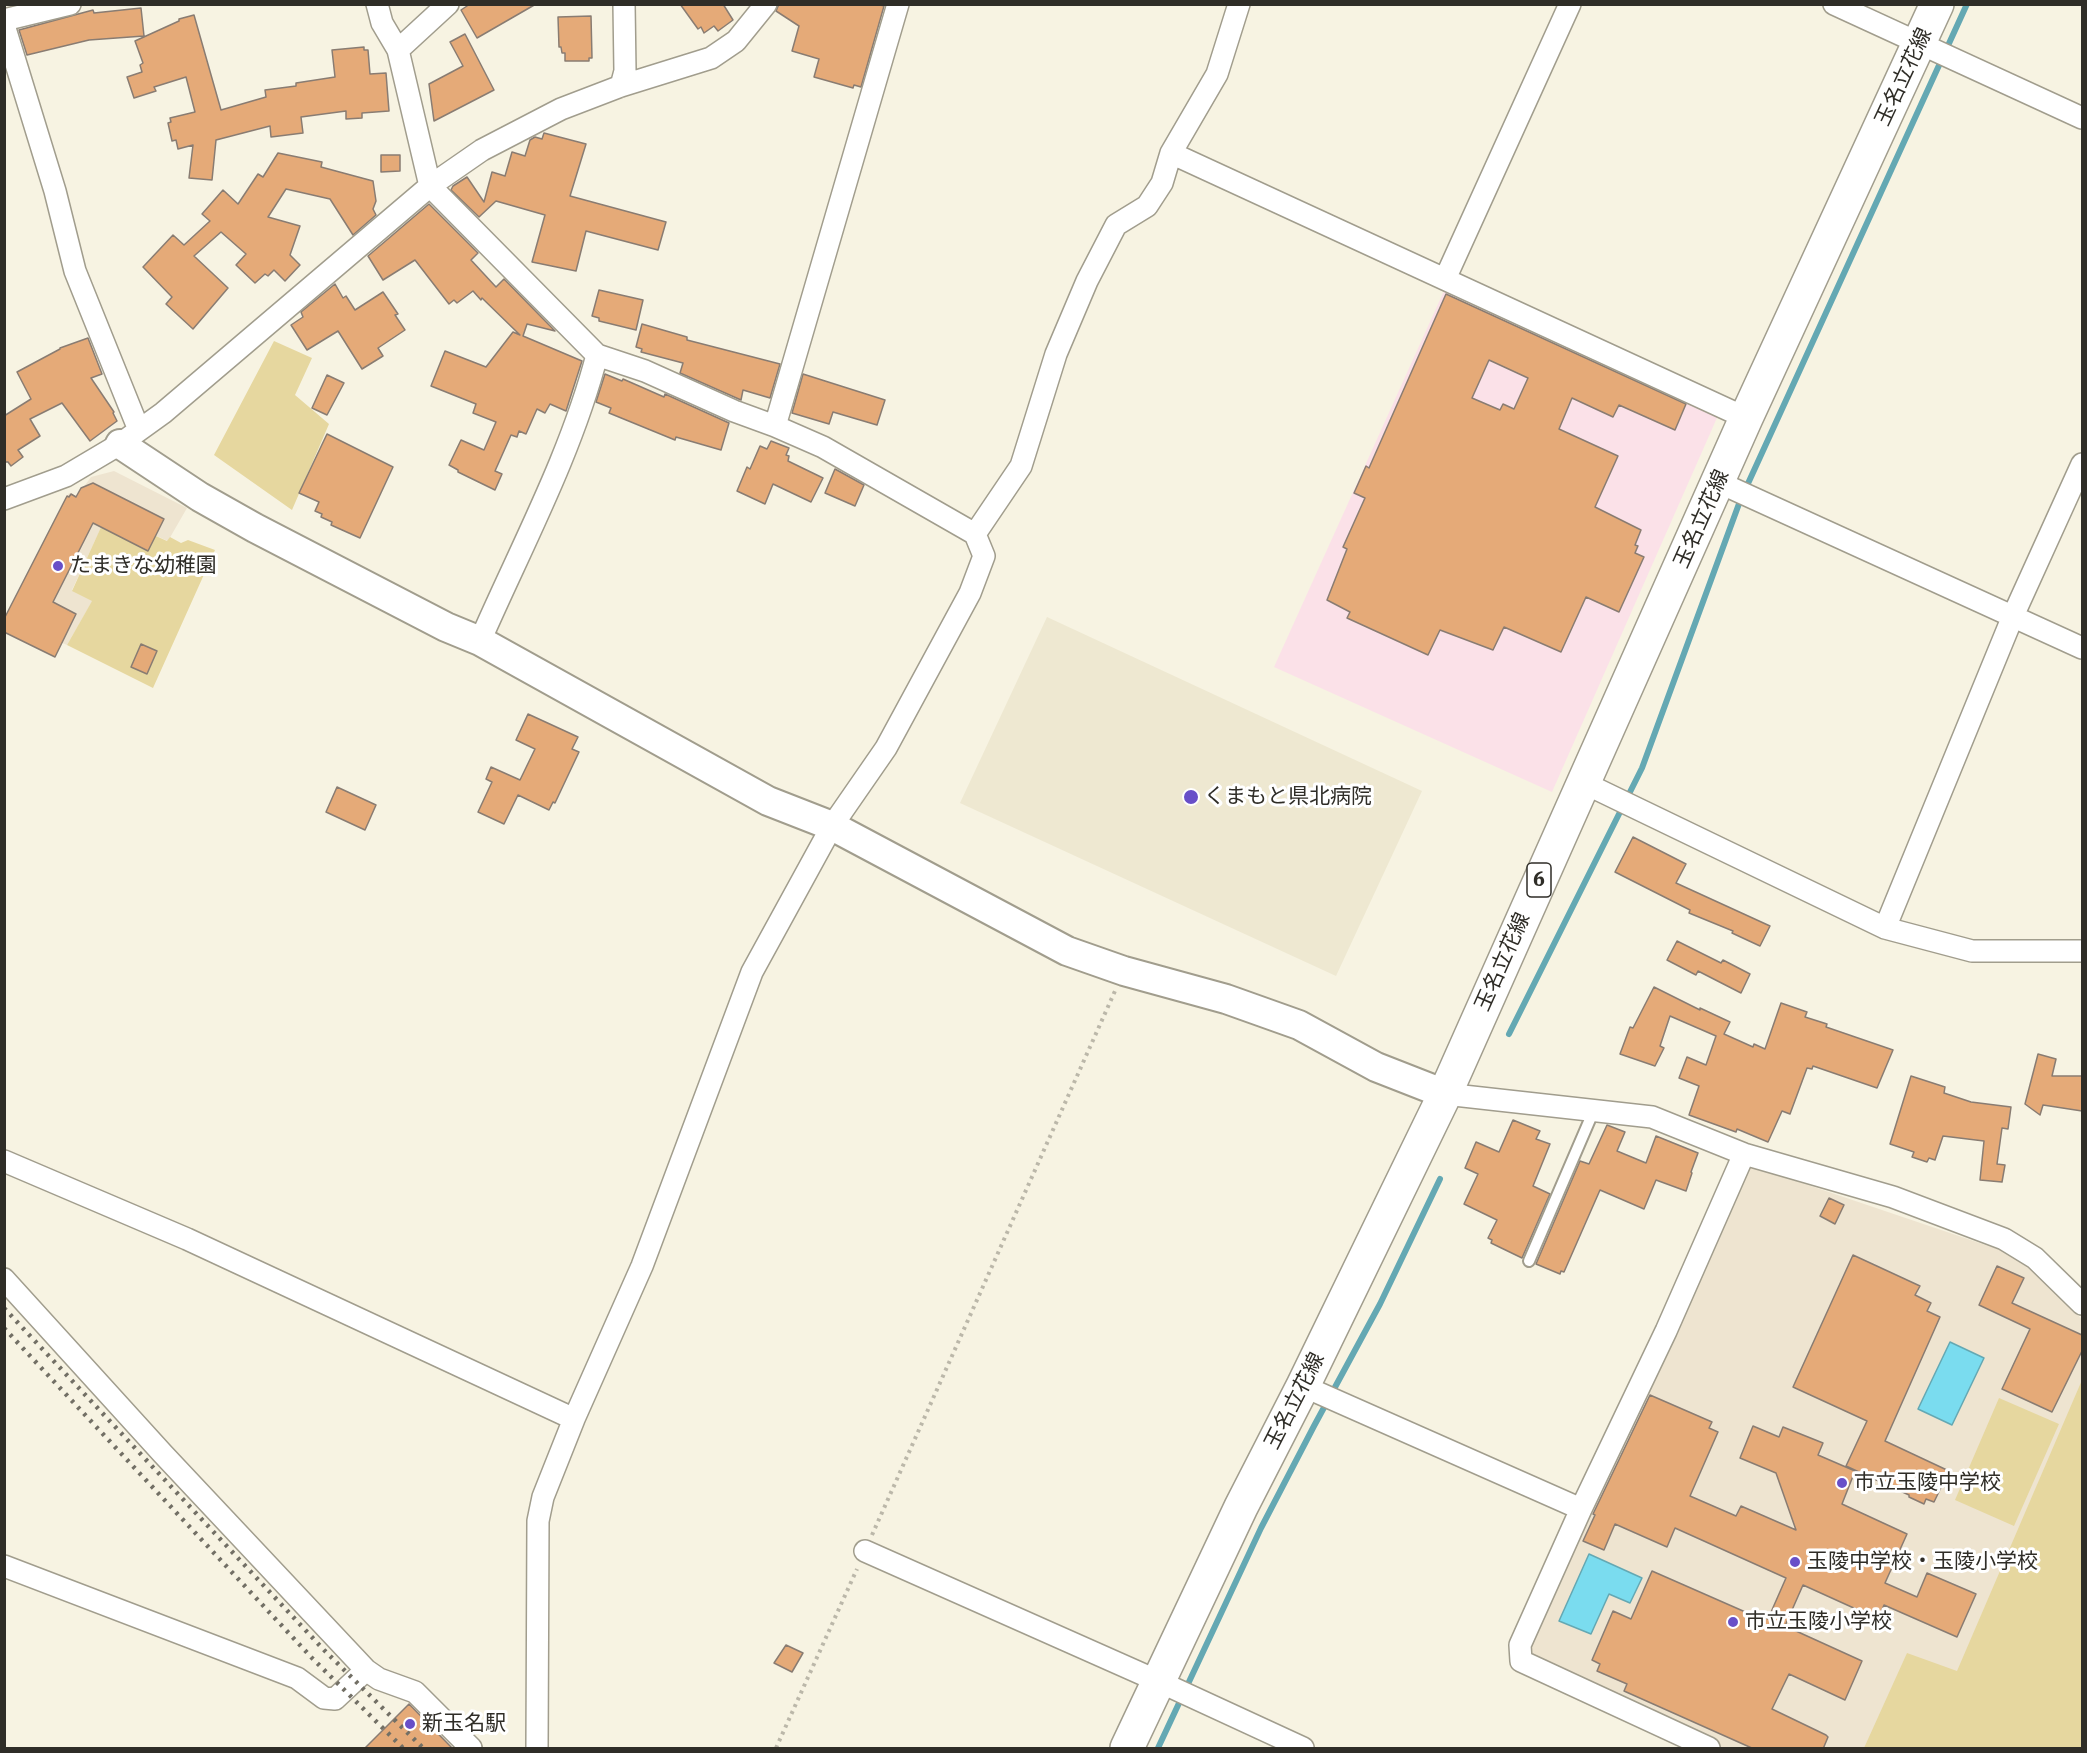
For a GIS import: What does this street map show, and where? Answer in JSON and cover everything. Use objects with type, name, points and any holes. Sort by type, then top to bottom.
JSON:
[{"type":"main road","name":"玉名立花線","points":[[1127,1749],[1241,1507],[1313,1390],[1582,782],[1746,418],[1937,4]]},
{"type":"street","points":[[4,20],[70,4]]},
{"type":"street","points":[[377,4],[382,23],[398,50],[430,186],[597,355],[645,371],[734,411],[823,447],[975,534],[984,556],[970,593],[886,748],[832,826],[752,972],[642,1266],[574,1419],[543,1497],[538,1521],[537,1749]]},
{"type":"street","points":[[398,50],[448,4]]},
{"type":"street","points":[[621,86],[625,71],[624,4]]},
{"type":"street","points":[[4,499],[66,476],[130,437],[163,413],[430,186],[482,150],[561,109],[621,86],[711,58],[736,41],[766,4]]},
{"type":"street","points":[[775,426],[898,4]]},
{"type":"street","points":[[975,534],[1021,466],[1056,354],[1087,281],[1116,225],[1147,206],[1162,183],[1171,153],[1217,74],[1239,4]]},
{"type":"street","points":[[1445,279],[1570,4]]},
{"type":"street","points":[[1834,4],[2082,118]]},
{"type":"street","points":[[4,25],[55,191],[75,271],[130,437],[200,497],[446,627],[480,641],[768,801],[832,826],[1067,951],[1124,971],[1226,999],[1299,1025],[1376,1067],[1444,1094],[1652,1117],[1744,1154],[1893,1197],[2004,1239],[2035,1258],[2082,1304]]},
{"type":"street","points":[[1171,153],[1746,418]]},
{"type":"street","points":[[480,641],[544,501],[588,391],[597,355]]},
{"type":"street","points":[[1885,928],[2013,616],[2082,464]]},
{"type":"street","points":[[1718,483],[2082,648]]},
{"type":"street","points":[[1582,782],[1885,928],[1972,951],[2082,951]]},
{"type":"street","points":[[1709,1749],[1521,1661],[1520,1645],[1581,1509],[1666,1331],[1744,1154]]},
{"type":"street","points":[[4,1161],[187,1239],[574,1419]]},
{"type":"street","points":[[4,1280],[163,1454],[366,1670],[379,1679],[415,1692],[471,1749]]},
{"type":"street","points":[[1313,1390],[1581,1509]]},
{"type":"street","points":[[865,1551],[1160,1682],[1303,1749]]},
{"type":"street","points":[[4,1566],[297,1678],[324,1698],[335,1699],[366,1670]]},
{"type":"lane","points":[[1529,1261],[1594,1110]]},
{"type":"path","points":[[776,1749],[1124,971]]},
{"type":"shaded area","points":[[1448,282],[1720,411],[1552,792],[1274,667]]},
{"type":"shaded area","points":[[274,341],[312,358],[295,395],[329,424],[292,510],[214,455]]},
{"type":"shaded area","name":"たまきな幼稚園","points":[[114,471],[187,508],[168,541],[107,515],[72,590],[93,600],[67,645],[8,618],[69,493],[77,496],[91,477]]},
{"type":"shaded area","points":[[107,514],[167,541],[170,537],[181,543],[188,540],[215,550],[153,688],[67,645],[92,601],[72,591]]},
{"type":"shaded area","name":"くまもと県北病院","points":[[1047,617],[1422,791],[1336,976],[960,803]]},
{"type":"shaded area","name":"市立玉陵中学校","points":[[1746,1164],[2018,1256],[2050,1279],[2082,1320],[2082,1748],[1716,1748],[1529,1658],[1528,1645]]},
{"type":"shaded area","points":[[2082,1380],[2082,1748],[1864,1748],[1907,1653],[1957,1671]]},
{"type":"shaded area","points":[[1999,1398],[2059,1424],[2014,1526],[1955,1500]]},
{"type":"water","points":[[1950,1342],[1984,1358],[1952,1425],[1918,1409]]},
{"type":"water","points":[[1589,1554],[1642,1578],[1630,1603],[1609,1594],[1591,1634],[1559,1621]]},
{"type":"building","points":[[470,4],[536,4],[477,38],[461,10]]},
{"type":"building","points":[[680,4],[723,4],[733,20],[718,31],[714,26],[704,33],[701,27],[698,29]]},
{"type":"building","points":[[779,4],[877,4],[884,6],[861,87],[854,85],[853,88],[814,77],[819,59],[792,51],[799,26],[776,11]]},
{"type":"building","points":[[141,8],[144,36],[89,40],[27,55],[19,30],[93,10],[94,13]]},
{"type":"building","points":[[194,15],[221,110],[266,97],[265,90],[335,77],[332,50],[364,47],[364,50],[368,50],[370,74],[386,73],[389,111],[362,113],[362,118],[346,119],[346,111],[301,117],[303,133],[271,137],[270,126],[216,140],[212,180],[189,178],[193,145],[178,149],[176,140],[172,141],[168,123],[171,122],[170,118],[195,112],[186,77],[154,87],[156,91],[134,98],[127,77],[142,72],[140,65],[143,63],[135,41],[179,19]]},
{"type":"building","points":[[591,16],[592,58],[589,58],[589,61],[565,61],[565,53],[562,53],[559,47],[558,17]]},
{"type":"building","points":[[465,34],[494,90],[434,121],[429,84],[463,66],[450,42]]},
{"type":"building","points":[[544,133],[586,144],[570,196],[666,222],[658,250],[586,231],[576,271],[532,262],[545,215],[496,201],[479,217],[451,190],[453,186],[467,177],[484,202],[492,172],[505,176],[512,152],[525,156],[530,140],[535,137],[542,139]]},
{"type":"building","points":[[278,153],[322,162],[321,167],[373,181],[376,201],[373,209],[376,215],[353,235],[330,199],[286,189],[268,217],[300,226],[290,255],[300,265],[285,281],[274,270],[255,283],[236,265],[246,254],[221,232],[194,256],[228,288],[193,329],[166,304],[172,297],[143,267],[173,235],[184,245],[210,221],[202,214],[223,190],[238,204],[258,174],[263,177]]},
{"type":"building","points":[[381,155],[400,155],[400,171],[381,172]]},
{"type":"building","points":[[429,204],[478,253],[471,260],[496,287],[504,279],[555,331],[527,324],[523,336],[582,361],[566,411],[550,404],[545,413],[537,409],[526,434],[519,431],[517,437],[511,435],[495,471],[502,474],[495,490],[458,472],[449,465],[461,440],[484,450],[496,422],[473,413],[476,404],[431,386],[445,351],[486,367],[513,332],[520,335],[473,291],[457,303],[454,300],[449,304],[415,260],[383,280],[368,256]]},
{"type":"building","points":[[335,284],[343,298],[346,296],[355,310],[383,292],[398,314],[395,315],[405,330],[378,348],[383,356],[362,369],[338,331],[307,350],[291,325],[303,317],[301,312]]},
{"type":"building","points":[[599,290],[643,300],[636,330],[599,321],[599,318],[592,316]]},
{"type":"building","points":[[1446,294],[1686,404],[1675,430],[1619,405],[1613,417],[1572,398],[1559,429],[1618,456],[1595,507],[1641,530],[1635,545],[1638,546],[1635,553],[1644,557],[1619,612],[1586,597],[1561,652],[1504,627],[1493,650],[1440,630],[1428,655],[1347,618],[1350,612],[1327,600],[1347,549],[1343,547],[1365,498],[1354,493],[1366,466],[1369,468]],"holes":[[[1489,360],[1528,378],[1514,409],[1503,404],[1500,410],[1472,398]]]},
{"type":"building","points":[[642,324],[687,337],[687,340],[780,364],[770,398],[743,390],[741,400],[680,373],[683,363],[641,352],[642,349],[636,347]]},
{"type":"building","points":[[88,338],[102,374],[91,378],[114,412],[117,421],[90,441],[62,403],[30,419],[40,436],[18,450],[23,457],[11,466],[8,462],[4,462],[4,416],[31,399],[17,372],[60,348]]},
{"type":"building","points":[[605,374],[622,381],[623,379],[664,397],[665,394],[729,423],[721,450],[676,437],[675,440],[609,413],[611,408],[596,402]]},
{"type":"building","points":[[803,374],[885,400],[877,425],[833,412],[829,424],[792,413]]},
{"type":"building","points":[[327,375],[344,383],[327,415],[312,408]]},
{"type":"building","points":[[327,434],[393,467],[360,538],[331,525],[332,522],[315,511],[319,502],[299,493]]},
{"type":"building","points":[[771,441],[789,448],[786,455],[789,456],[788,461],[823,478],[811,502],[773,484],[765,504],[737,491],[747,467],[750,469],[760,446],[767,449]]},
{"type":"building","points":[[835,469],[864,485],[855,506],[825,493]]},
{"type":"building","name":"たまきな幼稚園","points":[[93,483],[164,519],[148,551],[93,523],[53,602],[76,614],[55,657],[4,632],[4,619],[67,496],[71,494],[76,497],[81,488]]},
{"type":"building","points":[[141,644],[157,651],[147,674],[131,667]]},
{"type":"building","points":[[528,714],[578,737],[572,749],[579,752],[555,803],[553,802],[549,810],[518,795],[504,824],[478,812],[492,782],[486,779],[491,767],[520,780],[535,749],[516,740]]},
{"type":"building","points":[[337,787],[376,805],[365,830],[326,812]]},
{"type":"building","points":[[1633,837],[1686,864],[1676,883],[1770,926],[1760,946],[1732,933],[1733,931],[1689,913],[1690,910],[1615,872]]},
{"type":"building","points":[[1677,941],[1721,963],[1723,960],[1750,974],[1741,993],[1698,971],[1696,975],[1667,960]]},
{"type":"building","points":[[1654,987],[1730,1022],[1724,1034],[1753,1047],[1754,1044],[1765,1049],[1781,1003],[1807,1012],[1805,1017],[1827,1024],[1826,1027],[1893,1050],[1877,1088],[1813,1066],[1812,1069],[1807,1068],[1790,1114],[1782,1111],[1768,1142],[1737,1129],[1736,1132],[1689,1115],[1699,1086],[1679,1078],[1687,1057],[1706,1065],[1716,1036],[1670,1016],[1660,1046],[1664,1048],[1655,1066],[1620,1054],[1630,1027],[1633,1028]]},
{"type":"building","points":[[2038,1054],[2056,1059],[2052,1076],[2082,1076],[2082,1111],[2043,1105],[2040,1115],[2025,1104]]},
{"type":"building","points":[[1911,1076],[1945,1087],[1944,1093],[1971,1102],[2011,1107],[2008,1129],[2002,1128],[1997,1164],[2005,1165],[2002,1182],[1980,1180],[1984,1141],[1943,1136],[1935,1160],[1929,1158],[1927,1162],[1912,1157],[1914,1152],[1890,1144]]},
{"type":"building","points":[[1513,1120],[1540,1131],[1536,1139],[1550,1144],[1533,1186],[1550,1194],[1522,1258],[1491,1243],[1492,1240],[1488,1238],[1497,1220],[1464,1204],[1478,1174],[1465,1168],[1476,1142],[1499,1152]]},
{"type":"building","points":[[1607,1125],[1625,1132],[1617,1151],[1646,1163],[1656,1136],[1698,1153],[1692,1173],[1686,1191],[1656,1180],[1644,1209],[1600,1190],[1564,1272],[1561,1271],[1560,1274],[1536,1264],[1580,1161],[1589,1164]]},
{"type":"building","points":[[1829,1198],[1844,1205],[1835,1224],[1820,1216]]},
{"type":"building","points":[[1853,1255],[1920,1286],[1915,1295],[1931,1303],[1927,1311],[1940,1317],[1885,1441],[1949,1471],[1934,1502],[1926,1499],[1924,1504],[1846,1466],[1867,1421],[1793,1387]]},
{"type":"building","points":[[1997,1266],[2024,1278],[2012,1303],[2082,1335],[2082,1351],[2052,1412],[2002,1389],[2030,1329],[1979,1305]]},
{"type":"building","points":[[1650,1395],[1712,1422],[1709,1428],[1718,1432],[1690,1496],[1736,1516],[1741,1506],[1796,1530],[1776,1473],[1740,1458],[1753,1426],[1779,1437],[1783,1427],[1823,1443],[1818,1455],[1855,1471],[1842,1504],[1907,1534],[1885,1583],[1917,1597],[1927,1573],[1976,1594],[1957,1637],[1884,1605],[1878,1619],[1803,1585],[1785,1626],[1862,1661],[1845,1700],[1789,1674],[1772,1709],[1826,1735],[1828,1737],[1823,1749],[1754,1749],[1624,1691],[1627,1684],[1597,1671],[1600,1664],[1592,1660],[1613,1611],[1631,1619],[1652,1571],[1759,1618],[1760,1615],[1768,1619],[1786,1578],[1675,1528],[1667,1547],[1615,1524],[1604,1550],[1583,1541],[1595,1515],[1593,1514]]},
{"type":"building","points":[[786,1645],[803,1653],[792,1672],[774,1663]]},
{"type":"building","name":"新玉名駅","points":[[409,1704],[453,1749],[364,1749]]},
{"type":"waterway","points":[[1509,1034],[1642,768],[1740,501],[1967,4]]},
{"type":"waterway","points":[[1158,1748],[1261,1528],[1380,1304],[1440,1179]]},
{"type":"railway","points":[[4,1308],[324,1650],[423,1748]]},
{"type":"railway","points":[[4,1328],[312,1658],[403,1748]]},
{"type":"place","name":"たまきな幼稚園","points":[[58,566]]},
{"type":"place","name":"くまもと県北病院","points":[[1191,797]]},
{"type":"place","name":"市立玉陵中学校","points":[[1842,1483]]},
{"type":"place","name":"玉陵中学校・玉陵小学校","points":[[1795,1562]]},
{"type":"place","name":"市立玉陵小学校","points":[[1733,1622]]},
{"type":"place","name":"新玉名駅","points":[[410,1724]]}]
